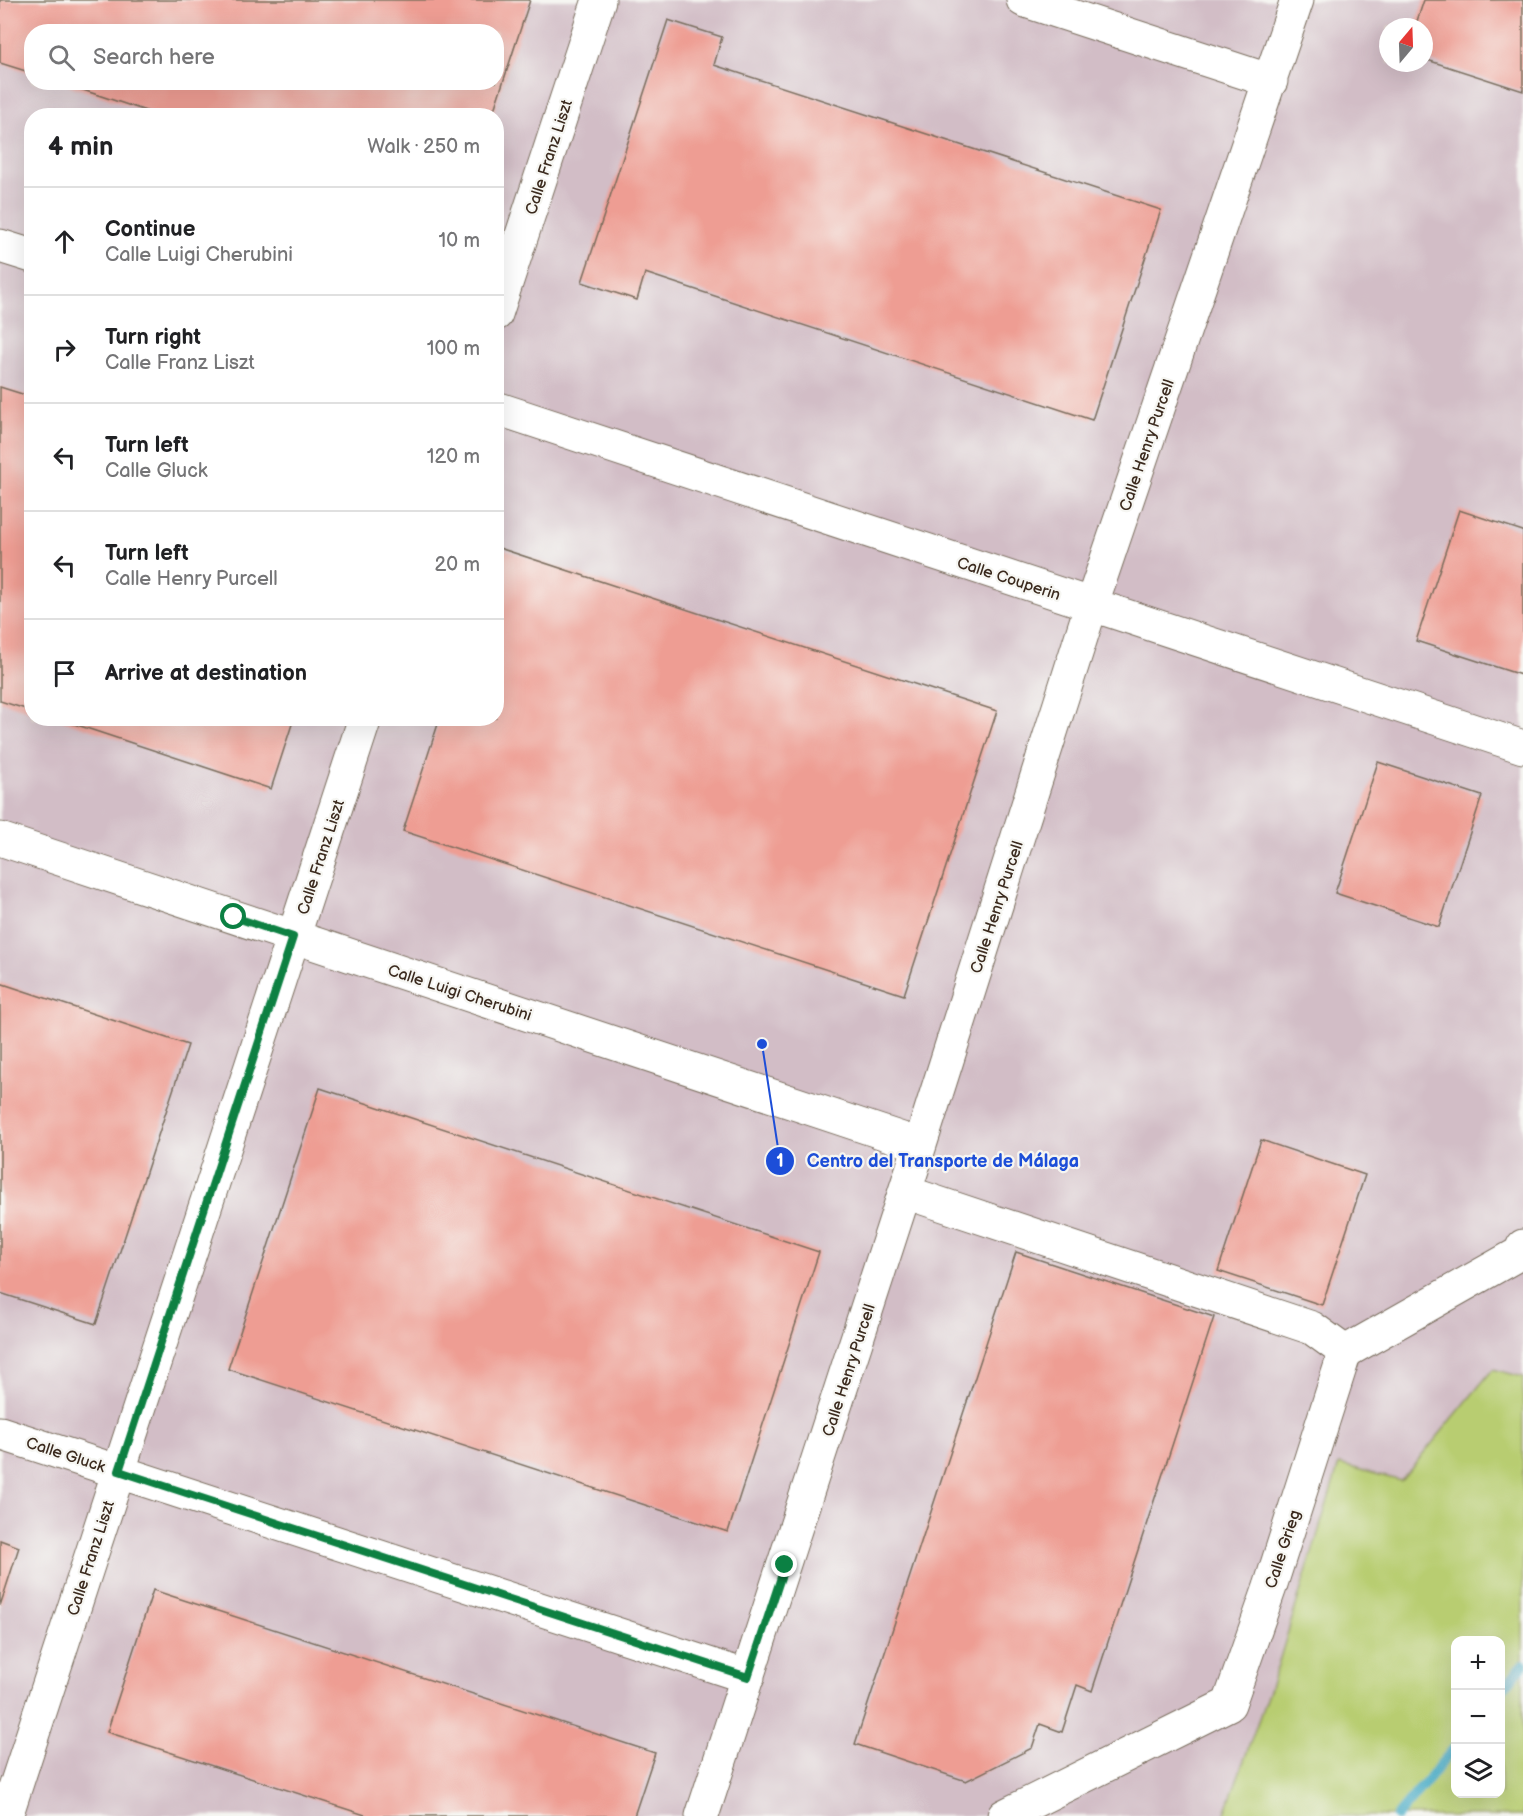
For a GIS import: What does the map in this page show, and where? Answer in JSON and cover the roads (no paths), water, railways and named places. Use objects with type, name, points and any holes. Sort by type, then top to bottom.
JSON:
[{"type":"street","name":"Calle Franz Liszt","points":[[504,290],[599,0]]},
{"type":"street","points":[[1023,0],[1270,81]]},
{"type":"street","name":"Calle Henry Purcell","points":[[702,1816],[905,1192],[1091,606],[1297,0]]},
{"type":"street","points":[[0,246],[24,254]]},
{"type":"street","name":"Calle Couperin","points":[[504,411],[1523,747]]},
{"type":"street","name":"Calle Franz Liszt","points":[[6,1816],[361,726]]},
{"type":"street","name":"Calle Luigi Cherubini","points":[[0,839],[920,1145]]},
{"type":"street","points":[[905,1192],[1312,1328],[1345,1352],[1520,1253],[1523,1246]]},
{"type":"street","name":"Calle Grieg","points":[[1004,1816],[1229,1704],[1270,1587],[1345,1352]]},
{"type":"street","name":"Calle Gluck","points":[[0,1433],[748,1677]]},
{"type":"waterway","points":[[1502,1690],[1523,1665]]},
{"type":"waterway","points":[[1397,1816],[1451,1752]]},
{"type":"place","name":"Centro del Transporte de Málaga","points":[[762,1044]]}]
